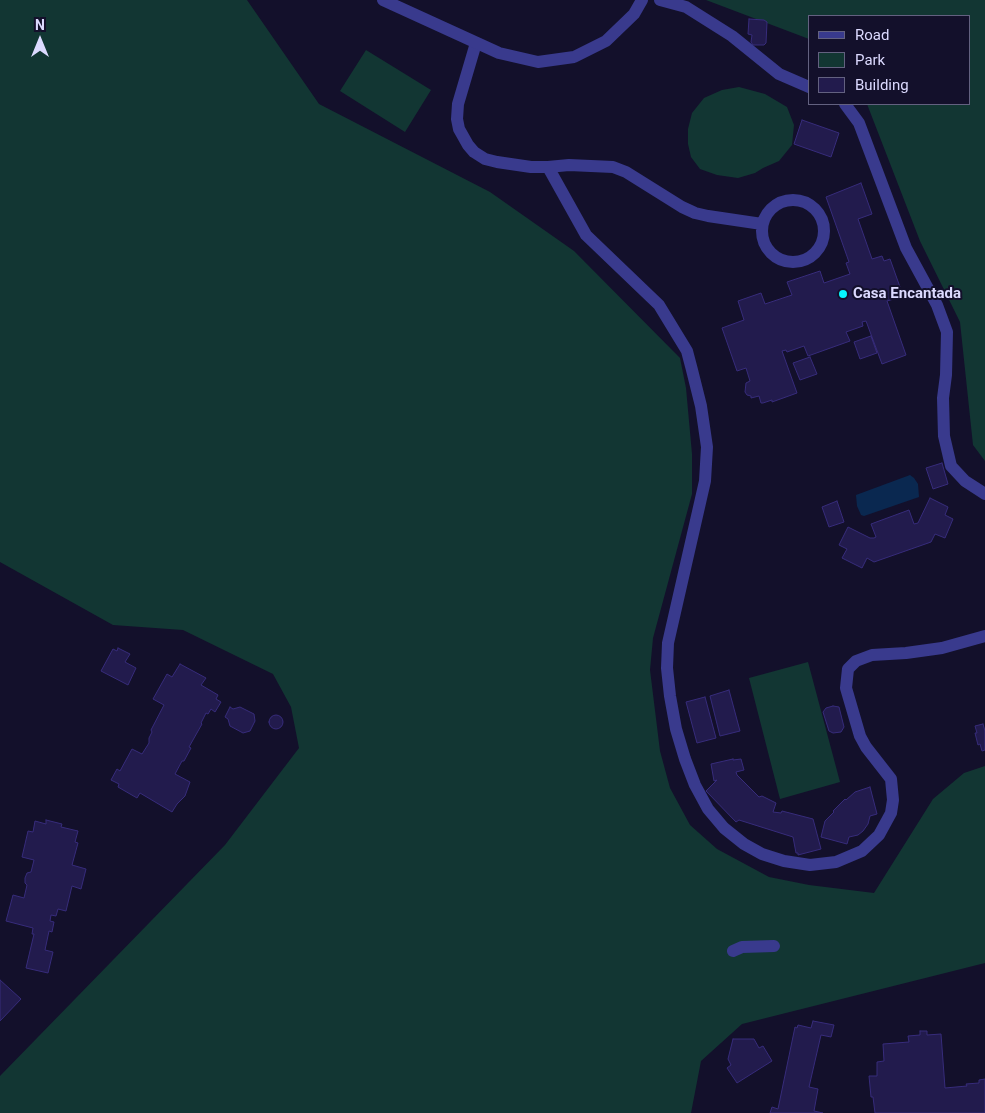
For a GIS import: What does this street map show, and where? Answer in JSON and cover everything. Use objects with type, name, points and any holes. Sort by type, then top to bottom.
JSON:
[{"type":"street","points":[[383,0],[499,53],[538,62],[574,57],[606,41],[634,14],[642,0]]},
{"type":"street","points":[[660,0],[686,7],[732,36],[779,74],[808,87]]},
{"type":"street","points":[[476,43],[458,104],[457,119],[459,130],[468,145],[474,152],[485,159],[514,165],[613,167],[626,172],[695,213],[762,224]]},
{"type":"street","points":[[847,105],[859,123],[906,248],[937,305],[947,332],[946,376],[943,398],[944,436],[951,466],[965,480],[985,494]]},
{"type":"street","points":[[548,167],[586,235],[659,305],[687,351],[701,406],[707,446],[705,481],[668,643],[667,668],[670,696],[684,760],[708,810],[724,828],[744,844],[762,854],[784,862],[810,865],[836,862],[862,851],[879,835],[892,813],[893,800],[890,779],[860,736],[846,688],[848,669],[856,661],[872,655],[942,648],[985,636]]},
{"type":"street","points":[[802,200],[818,211],[823,220],[824,241],[811,258],[801,262],[790,263],[780,260],[771,254],[765,245],[762,235],[762,224],[766,215],[773,207],[782,202],[802,200]]},
{"type":"street","points":[[733,951],[742,947],[774,946]]},
{"type":"green space","points":[[0,0],[247,0],[319,104],[490,192],[574,251],[680,358],[686,388],[692,454],[692,494],[653,638],[650,670],[660,751],[670,788],[690,825],[717,849],[769,877],[809,885],[874,893],[933,799],[964,773],[985,766],[985,963],[742,1024],[701,1061],[691,1113],[0,1113],[0,1076],[225,845],[299,748],[291,707],[273,674],[183,630],[113,625],[0,562]]},
{"type":"green space","points":[[706,0],[985,0],[985,461],[973,445],[960,322],[920,241],[867,105],[970,105],[970,15],[808,15],[808,39]]},
{"type":"green space","points":[[366,50],[431,90],[405,132],[340,91]]},
{"type":"green space","points":[[739,87],[765,94],[787,107],[794,125],[792,145],[779,161],[755,173],[738,178],[717,175],[700,169],[691,157],[688,144],[688,129],[692,113],[704,98],[722,90]]},
{"type":"green space","points":[[808,662],[840,782],[780,799],[749,678]]},
{"type":"water","points":[[910,475],[918,484],[919,497],[864,516],[861,515],[857,506],[856,495]]},
{"type":"building","points":[[749,19],[767,22],[766,43],[764,45],[753,45],[751,42],[752,35],[748,34]]},
{"type":"building","points":[[802,120],[839,133],[831,157],[794,144]]},
{"type":"building","name":"Casa Encantada","points":[[861,183],[872,214],[858,219],[872,259],[882,256],[884,261],[890,259],[900,287],[894,290],[897,298],[887,301],[906,355],[882,364],[866,321],[862,322],[863,326],[846,332],[850,341],[808,356],[804,346],[787,352],[786,350],[782,351],[797,393],[772,402],[772,400],[761,403],[759,396],[751,398],[745,392],[746,383],[750,381],[746,368],[737,371],[722,328],[744,320],[738,301],[761,293],[765,304],[792,295],[787,282],[820,271],[824,283],[850,274],[846,263],[849,262],[826,197]]},
{"type":"building","points":[[871,336],[877,353],[860,359],[854,342]]},
{"type":"building","points":[[810,357],[817,374],[800,380],[793,363]]},
{"type":"building","points":[[942,463],[948,484],[933,489],[926,468]]},
{"type":"building","points":[[930,498],[948,507],[945,515],[953,519],[945,538],[935,534],[931,542],[874,562],[867,558],[862,568],[842,558],[847,549],[839,545],[848,527],[870,538],[874,538],[876,537],[871,524],[909,510],[914,524],[918,523]]},
{"type":"building","points":[[837,501],[844,522],[829,527],[822,507]]},
{"type":"building","points":[[118,648],[130,654],[125,662],[136,668],[128,685],[101,671],[113,649],[117,651]]},
{"type":"building","points":[[180,664],[206,678],[201,685],[218,695],[216,699],[221,702],[215,712],[211,709],[208,714],[206,713],[189,747],[191,748],[175,774],[190,782],[185,796],[172,812],[140,793],[137,798],[118,787],[119,784],[111,780],[117,769],[120,771],[132,749],[142,754],[149,743],[151,730],[164,705],[153,699],[167,674],[172,677]]},
{"type":"building","points":[[729,690],[740,731],[720,736],[710,696]]},
{"type":"building","points":[[705,697],[716,738],[697,743],[686,702]]},
{"type":"building","points":[[230,707],[233,709],[240,707],[254,714],[255,721],[250,731],[243,733],[230,726],[228,719],[225,717]]},
{"type":"building","points":[[839,707],[844,727],[841,732],[833,733],[829,731],[823,712],[826,708]]},
{"type":"building","points":[[276,715],[281,717],[283,722],[281,727],[276,729],[271,727],[269,722],[271,717]]},
{"type":"building","points":[[983,724],[985,750],[982,751],[980,744],[978,745],[975,726]]},
{"type":"building","points":[[741,759],[744,770],[736,772],[737,775],[759,797],[762,796],[776,803],[773,812],[781,813],[782,811],[813,819],[821,849],[798,855],[793,837],[739,820],[736,822],[706,791],[717,780],[714,781],[711,764]]},
{"type":"building","points":[[870,787],[877,814],[870,816],[868,824],[863,831],[858,835],[849,837],[847,844],[821,837],[825,821],[833,811],[855,792]]},
{"type":"building","points":[[46,820],[62,824],[61,827],[78,831],[75,842],[78,843],[72,865],[86,869],[81,889],[72,886],[66,911],[58,909],[56,916],[51,915],[50,921],[54,922],[52,932],[49,931],[45,950],[53,952],[48,973],[26,968],[34,934],[32,934],[33,928],[6,921],[13,895],[24,898],[27,885],[25,878],[27,873],[31,872],[34,860],[22,857],[28,831],[33,832],[35,821],[46,824]]},
{"type":"building","points":[[0,980],[21,999],[0,1021]]},
{"type":"building","points":[[813,1021],[834,1025],[831,1037],[821,1035],[809,1087],[818,1089],[814,1111],[823,1113],[770,1113],[772,1107],[778,1109],[795,1027],[797,1028],[798,1025],[811,1028]]},
{"type":"building","points":[[920,1031],[927,1031],[927,1035],[941,1034],[945,1088],[967,1086],[966,1084],[979,1083],[979,1080],[985,1079],[985,1113],[875,1113],[869,1076],[877,1076],[877,1062],[884,1061],[883,1044],[909,1042],[908,1036],[920,1035]]},
{"type":"building","points":[[733,1039],[754,1039],[759,1048],[763,1046],[772,1061],[737,1083],[727,1068],[731,1065],[728,1059]]},
{"type":"place","name":"Casa Encantada","points":[[843,294]]}]
